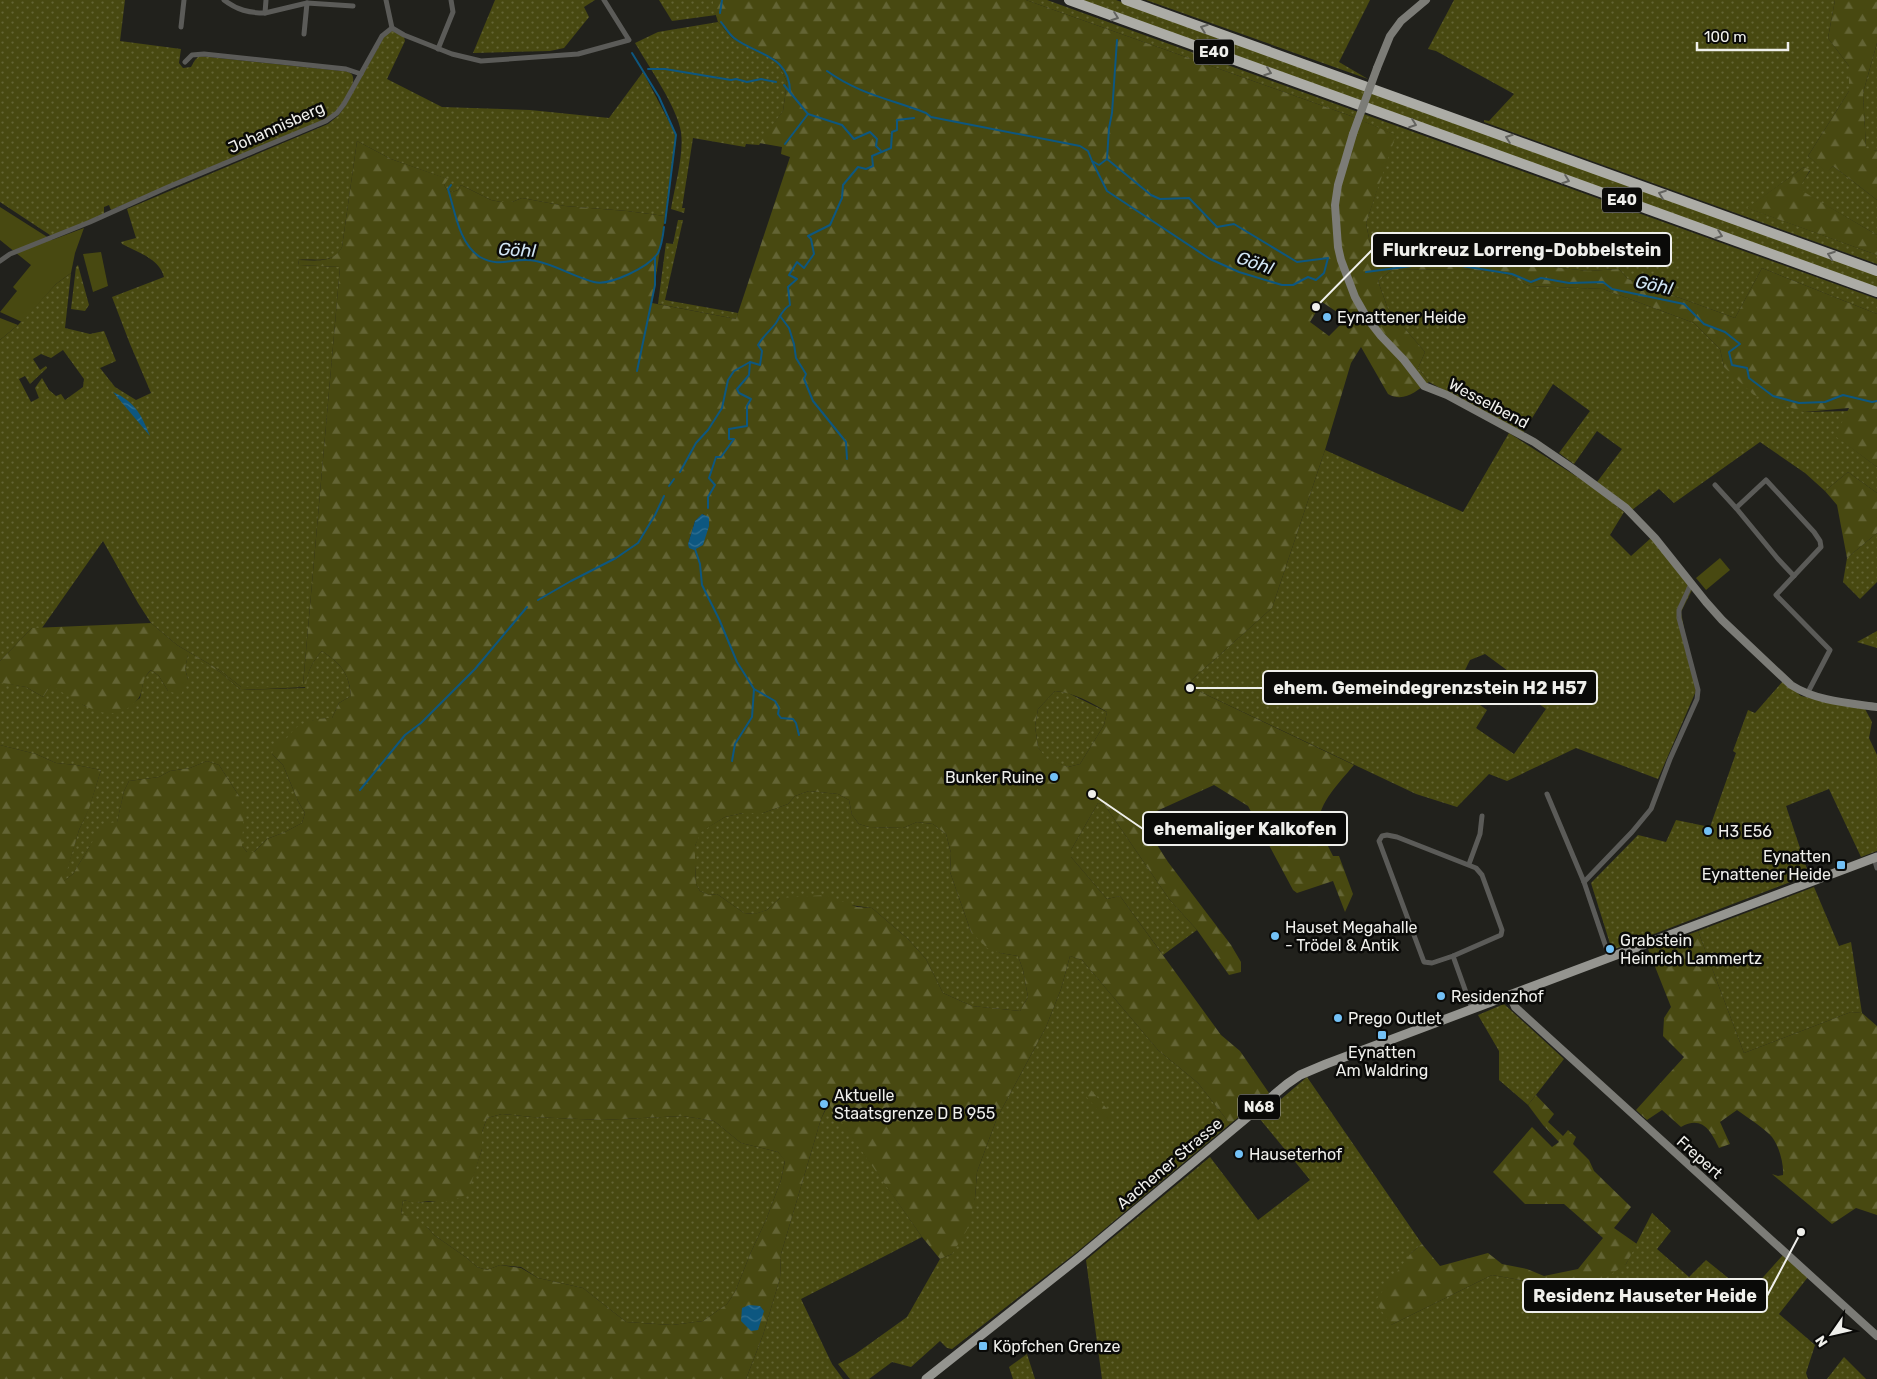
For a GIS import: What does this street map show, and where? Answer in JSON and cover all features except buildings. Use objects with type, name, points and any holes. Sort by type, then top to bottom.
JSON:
[{"type":"highway","name":"E40","points":[[1069,0],[1877,292]]},
{"type":"highway","name":"E40","points":[[1126,0],[1877,271]]},
{"type":"main road","name":"Aachener Strasse","points":[[926,1379],[1081,1256],[1300,1075],[1609,956],[1875,857]]},
{"type":"street","points":[[181,27],[184,0]]},
{"type":"street","points":[[224,0],[233,7],[250,13],[265,12],[307,3],[353,6]]},
{"type":"street","points":[[265,12],[266,0]]},
{"type":"street","points":[[386,0],[392,28],[438,49],[467,59],[494,60],[578,54],[629,40],[604,0]]},
{"type":"street","points":[[438,49],[453,12],[451,0]]},
{"type":"street","name":"Wesselbend","points":[[1426,0],[1401,21],[1390,36],[1353,134],[1338,185],[1335,212],[1340,260],[1355,297],[1376,330],[1404,360],[1424,386],[1456,400],[1534,442],[1626,508],[1655,538],[1722,620],[1791,685],[1807,694],[1825,699],[1877,707]]},
{"type":"street","points":[[304,34],[307,3]]},
{"type":"street","name":"Johannisberg","points":[[0,261],[10,254],[90,222],[333,117],[341,109],[382,36],[392,28]]},
{"type":"street","points":[[185,62],[192,55],[204,54],[346,68],[361,74]]},
{"type":"street","points":[[1736,508],[1766,480],[1820,541],[1821,547],[1776,595],[1830,650],[1807,694]]},
{"type":"street","points":[[1715,485],[1794,576]]},
{"type":"street","points":[[1584,882],[1651,810],[1670,759],[1697,699],[1698,690],[1679,610],[1691,584]]},
{"type":"street","points":[[1547,794],[1584,882],[1609,956]]},
{"type":"street","points":[[1469,864],[1480,834],[1482,816]]},
{"type":"street","points":[[1382,836],[1397,837],[1469,864],[1482,875],[1502,930],[1501,935],[1432,964],[1424,962],[1379,841],[1382,836]]},
{"type":"street","points":[[1875,857],[1877,868]]},
{"type":"street","points":[[1453,956],[1472,1009]]},
{"type":"street","name":"Frepert","points":[[1510,995],[1515,1007],[1877,1336]]},
{"type":"green space","points":[[0,0],[125,0],[120,41],[181,49],[179,63],[183,68],[191,67],[199,56],[346,71],[353,76],[352,87],[341,105],[324,120],[111,210],[109,205],[104,207],[104,214],[53,236],[0,202]]},
{"type":"green space","points":[[495,0],[595,0],[584,7],[589,17],[564,48],[550,51],[473,53]]},
{"type":"green space","points":[[659,0],[713,0],[716,15],[672,21]]},
{"type":"green space","points":[[713,0],[1026,0],[1351,116],[1396,135],[1366,223],[1373,259],[1403,260],[1438,254],[1588,271],[1619,269],[1628,279],[1735,318],[1762,268],[1877,314],[1877,467],[1835,436],[1849,408],[1804,412],[1754,395],[1724,367],[1720,349],[1694,323],[1603,289],[1530,286],[1502,272],[1460,269],[1392,270],[1378,281],[1388,309],[1425,352],[1418,368],[1429,382],[1405,397],[1388,394],[1361,347],[1351,363],[1325,450],[1272,608],[1186,685],[1354,765],[1323,805],[1320,818],[1326,842],[1333,856],[1339,856],[1353,894],[1345,912],[1333,881],[1297,893],[1293,890],[1248,806],[1214,785],[1148,815],[1143,823],[1168,862],[1231,945],[1241,962],[1241,972],[1229,975],[1197,930],[1169,899],[1104,804],[1098,803],[1071,850],[1071,857],[1107,899],[1120,896],[1221,1035],[1240,1051],[1269,1093],[1230,1124],[1198,1083],[1158,1050],[1082,960],[1070,956],[1061,989],[1046,1027],[997,1118],[977,1172],[975,1198],[967,1230],[952,1254],[940,1259],[922,1237],[828,1103],[821,1119],[781,1254],[780,1278],[763,1335],[746,1379],[0,1379],[0,745],[36,754],[56,763],[101,770],[89,809],[79,830],[64,881],[73,874],[103,824],[117,822],[124,791],[129,781],[159,777],[170,771],[190,768],[207,761],[219,765],[239,796],[244,810],[242,846],[247,852],[254,852],[267,839],[302,823],[305,813],[283,765],[272,754],[275,743],[286,739],[297,727],[305,723],[332,718],[339,703],[351,696],[348,681],[343,670],[322,651],[315,659],[311,668],[306,687],[241,690],[220,672],[188,655],[185,669],[188,679],[181,695],[168,691],[159,676],[151,670],[144,679],[138,699],[128,708],[117,713],[94,710],[51,685],[43,697],[26,687],[2,683],[0,682],[0,661],[32,628],[151,623],[177,645],[221,671],[241,687],[298,687],[303,685],[340,267],[299,265],[298,260],[329,259],[342,247],[357,141],[391,159],[448,179],[444,185],[447,190],[452,192],[458,190],[461,185],[491,200],[501,202],[512,202],[522,198],[565,206],[665,216],[652,303],[736,319],[790,157],[781,154],[782,147],[759,143],[783,111],[787,82],[777,60],[732,38],[718,22]],"holes":[[[1322,302],[1337,312],[1344,321],[1329,336],[1310,322]],[[703,514],[705,516],[688,544],[695,521]],[[1055,691],[1076,696],[1107,712],[1104,725],[1080,764],[1068,767],[1046,758],[1038,747],[1035,726],[1038,709]],[[809,791],[838,794],[849,800],[852,815],[859,824],[869,827],[903,828],[917,822],[933,824],[946,834],[951,853],[950,872],[971,932],[987,948],[1000,953],[1018,956],[1023,970],[1028,997],[1020,1011],[972,1006],[943,993],[926,959],[908,939],[872,908],[857,907],[825,895],[780,898],[767,910],[754,914],[744,913],[717,894],[709,895],[700,891],[696,884],[695,846],[701,832],[725,817],[743,813],[763,813],[788,804],[795,796]],[[502,1114],[602,1120],[683,1116],[714,1121],[741,1143],[778,1152],[785,1161],[781,1180],[766,1220],[735,1292],[727,1304],[703,1321],[672,1325],[626,1322],[583,1288],[538,1278],[521,1268],[500,1265],[487,1270],[477,1267],[434,1235],[428,1228],[415,1219],[401,1214],[403,1200],[415,1203],[429,1201],[449,1202],[468,1194],[482,1149],[482,1132],[487,1118]]]},
{"type":"green space","points":[[1026,0],[1047,0],[1877,299],[1877,314],[1762,268],[1735,318],[1628,279],[1619,269],[1588,271],[1439,254],[1403,260],[1373,259],[1366,223],[1395,135],[1351,116]]},
{"type":"green space","points":[[1079,0],[1116,0],[1877,274],[1877,288]]},
{"type":"green space","points":[[1146,0],[1370,0],[1339,62],[1368,79]]},
{"type":"green space","points":[[1454,0],[1835,0],[1828,38],[1849,66],[1849,91],[1808,156],[1827,172],[1833,166],[1877,200],[1877,235],[1798,189],[1810,171],[1804,167],[1748,208],[1877,255],[1877,264],[1484,122],[1484,120],[1489,121],[1514,94],[1436,51],[1428,49]]},
{"type":"green space","points":[[1835,0],[1877,0],[1877,43],[1863,93],[1866,148],[1877,151],[1877,200],[1833,166],[1827,173],[1808,156],[1849,91],[1849,66],[1828,38]]},
{"type":"green space","points":[[718,22],[732,38],[777,60],[787,82],[783,111],[759,145],[746,144],[745,147],[693,138],[682,208],[685,208],[684,213],[671,209],[679,170],[682,141],[679,122],[662,87],[635,43],[658,32]]},
{"type":"green space","points":[[391,30],[404,37],[405,41],[387,79],[442,107],[530,110],[609,118],[643,72],[674,131],[676,140],[665,216],[565,206],[522,198],[512,202],[501,202],[491,200],[461,185],[458,190],[452,192],[447,190],[444,185],[447,179],[391,159],[357,141],[342,247],[334,256],[323,260],[298,260],[299,265],[340,267],[303,685],[298,687],[241,687],[221,671],[177,645],[151,623],[103,541],[42,628],[32,628],[0,661],[0,340],[18,325],[56,284],[71,273],[65,328],[90,334],[104,331],[116,361],[100,368],[115,387],[136,400],[151,393],[112,297],[164,277],[158,265],[153,261],[122,244],[121,242],[136,238],[127,209],[328,124],[344,108],[384,37]],"holes":[[[63,350],[84,379],[83,387],[65,400],[61,394],[56,396],[49,390],[42,378],[35,388],[39,398],[31,402],[19,379],[25,376],[30,384],[47,368],[46,366],[40,370],[33,359],[41,354],[51,358]]]},
{"type":"green space","points":[[1877,43],[1877,151],[1866,149],[1863,93]]},
{"type":"green space","points":[[1804,167],[1810,170],[1799,189],[1877,235],[1877,255],[1747,208]]},
{"type":"green space","points":[[0,207],[52,240],[84,228],[75,253],[71,273],[56,284],[22,322],[0,312],[17,291],[13,287],[31,265],[0,240]]},
{"type":"green space","points":[[678,220],[683,220],[665,300],[738,313],[736,319],[658,304],[666,243],[673,244]]},
{"type":"green space","points":[[101,252],[108,286],[93,292],[83,254]]},
{"type":"green space","points":[[78,265],[89,305],[85,311],[71,309],[76,267]]},
{"type":"green space","points":[[1460,269],[1502,272],[1530,286],[1603,289],[1694,323],[1720,349],[1724,367],[1804,412],[1849,411],[1836,436],[1877,467],[1877,493],[1848,472],[1825,491],[1805,473],[1760,442],[1674,503],[1659,489],[1632,510],[1597,482],[1622,449],[1597,431],[1574,464],[1559,453],[1590,411],[1553,384],[1523,433],[1429,382],[1418,368],[1425,352],[1388,309],[1378,281],[1392,270]]},
{"type":"green space","points":[[0,318],[18,325],[0,340]]},
{"type":"green space","points":[[1509,433],[1593,487],[1624,512],[1610,535],[1631,556],[1651,538],[1692,590],[1681,612],[1696,691],[1658,779],[1576,748],[1507,781],[1489,774],[1457,807],[1416,794],[1186,685],[1272,608],[1325,450],[1463,512]],"holes":[[[1485,654],[1519,679],[1514,686],[1518,689],[1515,693],[1528,703],[1531,698],[1546,709],[1514,754],[1476,728],[1487,710],[1456,688],[1470,660]]]},
{"type":"green space","points":[[1848,472],[1877,493],[1877,533],[1847,558],[1837,505],[1825,491]]},
{"type":"green space","points":[[1877,533],[1877,582],[1860,599],[1843,582],[1847,558]]},
{"type":"green space","points":[[1720,558],[1730,570],[1706,590],[1696,578]]},
{"type":"green space","points":[[1877,631],[1877,648],[1857,642]]},
{"type":"green space","points":[[322,651],[343,670],[348,681],[351,696],[339,703],[332,718],[304,724],[272,754],[283,765],[305,813],[302,823],[267,839],[254,852],[247,852],[242,846],[239,796],[219,765],[207,761],[190,768],[170,771],[159,777],[129,781],[124,791],[117,823],[90,846],[73,874],[63,882],[79,830],[89,808],[101,770],[56,763],[36,754],[0,745],[0,682],[26,687],[43,697],[51,684],[85,706],[122,711],[140,698],[144,678],[151,670],[159,676],[168,691],[188,679],[185,669],[188,654],[220,672],[241,690],[305,688],[310,668]]},
{"type":"green space","points":[[1783,681],[1801,696],[1865,709],[1872,722],[1869,738],[1877,755],[1877,851],[1861,857],[1829,789],[1786,806],[1809,875],[1612,950],[1591,883],[1638,835],[1666,842],[1676,820],[1710,827],[1736,753],[1733,751],[1748,710],[1755,713]]},
{"type":"green space","points":[[1055,691],[1068,693],[1107,712],[1104,725],[1080,764],[1068,767],[1046,759],[1038,747],[1035,726],[1038,709]]},
{"type":"green space","points":[[809,791],[838,794],[849,800],[852,815],[859,824],[869,827],[903,828],[917,822],[933,824],[946,834],[951,853],[950,872],[971,932],[1000,953],[1018,956],[1023,970],[1028,997],[1020,1011],[972,1006],[943,993],[926,959],[908,939],[872,908],[798,898],[780,898],[767,910],[755,914],[744,913],[717,894],[709,895],[700,891],[696,884],[695,846],[700,832],[725,817],[743,813],[763,813],[788,804],[795,796]]},
{"type":"green space","points":[[1098,803],[1104,804],[1169,899],[1197,930],[1163,955],[1120,896],[1107,899],[1071,857],[1071,850]]},
{"type":"green space","points":[[1814,887],[1839,946],[1851,942],[1862,1013],[1851,1012],[1744,1053],[1698,931]]},
{"type":"green space","points":[[1698,931],[1744,1053],[1851,1012],[1862,1013],[1877,1026],[1877,1215],[1856,1208],[1832,1224],[1772,1174],[1783,1175],[1782,1161],[1775,1141],[1764,1130],[1737,1110],[1720,1122],[1730,1144],[1719,1148],[1713,1136],[1700,1124],[1688,1124],[1681,1127],[1662,1110],[1647,1120],[1636,1110],[1684,1057],[1663,1036],[1664,1018],[1671,1007],[1648,949]]},
{"type":"green space","points":[[1070,956],[1082,960],[1158,1050],[1198,1083],[1230,1124],[1077,1252],[952,1349],[947,1348],[940,1341],[911,1367],[892,1362],[869,1379],[850,1379],[838,1364],[854,1355],[907,1317],[940,1259],[952,1254],[975,1198],[977,1172],[997,1118],[1046,1027],[1061,989]]},
{"type":"green space","points":[[1504,1004],[1564,1059],[1528,1105],[1499,1080],[1499,1051],[1478,1015]]},
{"type":"green space","points":[[1307,1077],[1422,1244],[1411,1253],[1391,1325],[1492,1275],[1554,1286],[1626,1264],[1652,1213],[1671,1231],[1657,1249],[1689,1277],[1706,1260],[1748,1294],[1783,1255],[1808,1277],[1779,1314],[1815,1345],[1806,1373],[1808,1379],[1102,1379],[1086,1260],[1210,1157],[1258,1220],[1310,1180],[1259,1118]]},
{"type":"green space","points":[[1091,1090],[1113,1116],[1107,1121],[1085,1095]]},
{"type":"green space","points":[[1536,1095],[1554,1114],[1548,1122],[1563,1136],[1568,1130],[1576,1137],[1573,1144],[1589,1160],[1594,1171],[1631,1207],[1614,1228],[1637,1244],[1626,1264],[1601,1281],[1554,1286],[1492,1275],[1391,1325],[1375,1301],[1411,1253],[1422,1244],[1440,1266],[1488,1253],[1502,1264],[1527,1269],[1544,1276],[1578,1269],[1603,1238],[1564,1204],[1525,1204],[1493,1172],[1532,1127],[1552,1147],[1559,1142],[1528,1105]]},
{"type":"green space","points":[[829,1103],[922,1237],[801,1299],[832,1364],[843,1379],[746,1379],[763,1335],[780,1278],[781,1254],[821,1119]]},
{"type":"green space","points":[[502,1114],[602,1120],[683,1116],[714,1121],[741,1143],[778,1152],[785,1160],[781,1180],[735,1292],[727,1304],[703,1321],[672,1325],[626,1322],[583,1288],[538,1278],[521,1267],[500,1265],[487,1270],[477,1267],[434,1235],[428,1228],[401,1214],[403,1200],[427,1202],[467,1194],[482,1149],[482,1132],[487,1118]]},
{"type":"green space","points":[[1027,1354],[1035,1379],[1013,1379],[1009,1367]]},
{"type":"green space","points":[[1844,1357],[1866,1379],[1827,1379]]},
{"type":"water","points":[[113,392],[132,405],[144,421],[150,436]]},
{"type":"water","points":[[702,514],[709,517],[709,526],[703,545],[694,550],[689,548],[688,544],[695,521]]},
{"type":"water","points":[[749,1305],[760,1306],[764,1311],[758,1330],[751,1331],[741,1321],[742,1308]]},
{"type":"waterway","name":"Göhl","points":[[720,13],[722,0]]},
{"type":"waterway","name":"Göhl","points":[[721,22],[734,38],[778,63],[784,70],[790,92]]},
{"type":"waterway","name":"Göhl","points":[[1107,159],[1117,40]]},
{"type":"waterway","points":[[632,53],[659,97],[676,135],[665,223]]},
{"type":"waterway","points":[[648,69],[665,69],[747,82],[761,79],[776,82]]},
{"type":"waterway","name":"Göhl","points":[[827,71],[863,91],[926,113],[931,117],[1080,146],[1088,151],[1092,161],[1099,165],[1107,159]]},
{"type":"waterway","points":[[784,85],[808,114]]},
{"type":"waterway","name":"Göhl","points":[[785,144],[808,114],[842,125],[854,139],[870,132],[877,139],[876,146],[881,151]]},
{"type":"waterway","name":"Göhl","points":[[708,508],[708,497],[715,485],[709,478],[716,457],[721,457],[734,439],[729,439],[729,429],[747,426],[747,406],[751,399],[739,393],[737,389],[749,375],[750,362],[760,365],[762,351],[758,345],[783,311],[790,305],[788,287],[797,279],[789,275],[797,262],[804,268],[814,254],[811,239],[808,236],[830,225],[842,198],[843,185],[858,167],[866,169],[873,166],[872,156],[891,148],[892,132],[897,130],[897,120],[914,118]]},
{"type":"waterway","name":"Göhl","points":[[1092,161],[1107,191],[1210,259],[1239,272],[1282,285],[1293,285],[1308,277],[1316,280],[1324,273],[1328,258],[1297,262],[1234,224],[1217,227],[1189,198],[1160,199],[1151,195],[1107,159]]},
{"type":"waterway","name":"Göhl","points":[[451,185],[448,189],[462,236],[480,257],[495,262],[536,261],[594,282],[619,278],[646,264],[658,253],[664,227]]},
{"type":"waterway","name":"Göhl","points":[[637,371],[655,285],[655,258]]},
{"type":"waterway","name":"Göhl","points":[[1366,272],[1412,266],[1462,266],[1512,274],[1531,282],[1541,278],[1569,283],[1603,282],[1612,289],[1684,304],[1704,324],[1725,332],[1740,344],[1729,352],[1732,365],[1747,368],[1749,378],[1773,396],[1799,403],[1825,402],[1843,395],[1872,402],[1877,401]]},
{"type":"waterway","name":"Göhl","points":[[780,316],[789,328],[796,358],[806,374],[804,379],[813,401],[846,442],[847,459]]},
{"type":"waterway","points":[[680,472],[696,443],[708,430],[722,408],[728,380],[734,371],[750,362]]},
{"type":"waterway","points":[[669,486],[674,479]]},
{"type":"waterway","points":[[538,600],[616,558],[638,543],[664,496]]},
{"type":"waterway","points":[[695,549],[700,564],[702,585],[737,662],[754,689],[752,717],[735,744],[732,761]]},
{"type":"waterway","points":[[360,790],[405,735],[421,723],[475,669],[527,607]]},
{"type":"waterway","points":[[754,689],[775,701],[781,718],[793,719],[799,735]]},
{"type":"place","name":"Flurkreuz Lorreng-Dobbelstein","points":[[1316,307]]},
{"type":"place","name":"Eynattener Heide","points":[[1327,317]]},
{"type":"place","name":"ehem. Gemeindegrenzstein H2 H57","points":[[1190,688]]},
{"type":"place","name":"Bunker Ruine","points":[[1054,777]]},
{"type":"place","name":"ehemaliger Kalkofen","points":[[1092,794]]},
{"type":"place","name":"H3 E56","points":[[1708,831]]},
{"type":"place","name":"Eynatten Eynattener Heide","points":[[1841,865]]},
{"type":"place","name":"Hauset Megahalle - Trödel & Antik","points":[[1275,936]]},
{"type":"place","name":"Grabstein Heinrich Lammertz","points":[[1610,949]]},
{"type":"place","name":"Residenzhof","points":[[1441,996]]},
{"type":"place","name":"Prego Outlet","points":[[1338,1018]]},
{"type":"place","name":"Eynatten Am Waldring","points":[[1382,1035]]},
{"type":"place","name":"Aktuelle Staatsgrenze D B 955","points":[[824,1104]]},
{"type":"place","name":"Hauseterhof","points":[[1239,1154]]},
{"type":"place","name":"Residenz Hauseter Heide","points":[[1801,1232]]},
{"type":"place","name":"Köpfchen Grenze","points":[[983,1346]]}]
